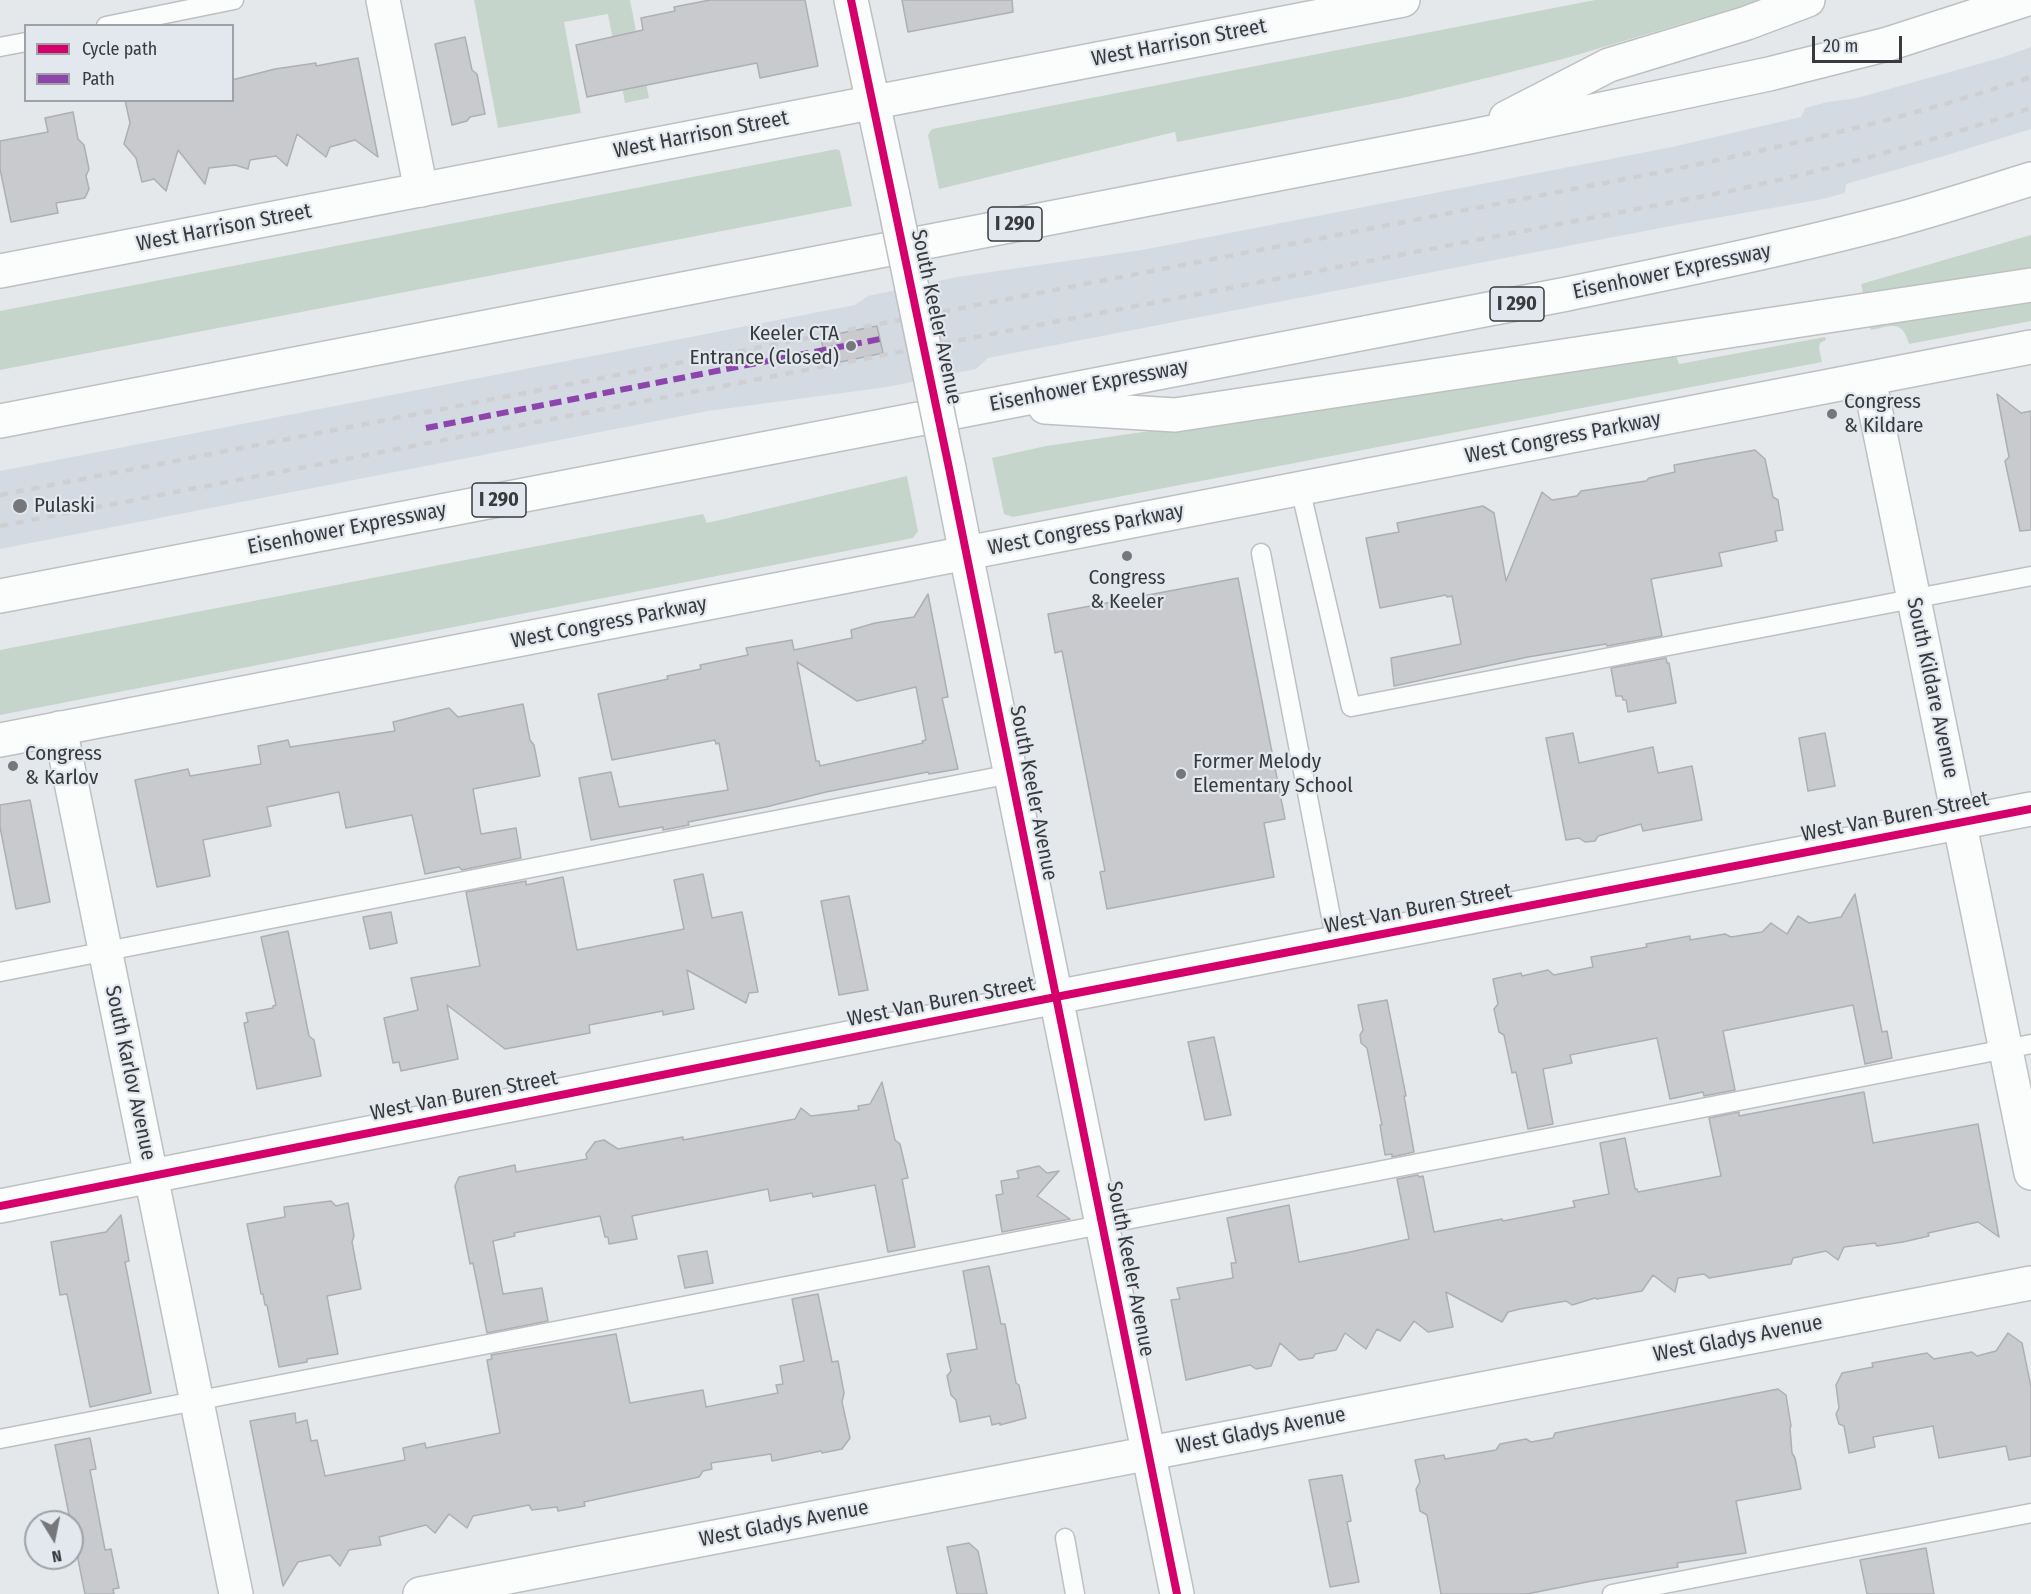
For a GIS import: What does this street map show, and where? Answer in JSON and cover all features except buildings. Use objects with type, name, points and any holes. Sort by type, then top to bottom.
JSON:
[{"type":"main road","points":[[383,0],[421,190]]},
{"type":"main road","name":"South Keeler Avenue","points":[[851,0],[949,468],[1177,1594]]},
{"type":"main road","name":"West Harrison Street","points":[[0,271],[874,102],[1322,8],[1403,0]]},
{"type":"main road","points":[[1469,137],[1609,65],[1747,23],[1808,0]]},
{"type":"main road","name":"I 290","points":[[0,421],[1469,137],[1769,74],[1888,44],[2024,0]]},
{"type":"main road","name":"Eisenhower Expressway","points":[[0,596],[1568,294],[1776,250],[1899,220],[2031,179]]},
{"type":"main road","points":[[998,404],[1175,415],[2031,285]]},
{"type":"main road","name":"West Congress Parkway","points":[[0,740],[2031,347]]},
{"type":"main road","name":"South Kildare Avenue","points":[[1869,379],[1960,823],[2018,1046],[2031,1173]]},
{"type":"main road","name":"South Karlov Avenue","points":[[60,728],[236,1594]]},
{"type":"main road","name":"West Van Buren Street","points":[[0,1206],[1056,997],[2031,809]]},
{"type":"main road","name":"West Gladys Avenue","points":[[420,1594],[2031,1282]]},
{"type":"lane","points":[[111,24],[153,8],[234,0]]},
{"type":"lane","points":[[0,46],[24,42]]},
{"type":"lane","points":[[1300,488],[1351,707],[2031,576]]},
{"type":"lane","points":[[1261,553],[1336,943]]},
{"type":"lane","points":[[0,972],[1011,774]]},
{"type":"lane","points":[[0,1439],[2018,1046]]},
{"type":"lane","points":[[1612,1594],[2031,1513]]},
{"type":"lane","points":[[1065,1538],[1075,1594]]},
{"type":"shaded area","points":[[474,0],[630,0],[649,98],[625,103],[608,14],[564,22],[581,113],[498,128]]},
{"type":"shaded area","points":[[1595,0],[1762,0],[1563,59],[1398,99],[1177,142],[1175,132],[939,189],[928,135],[932,129]]},
{"type":"shaded area","points":[[2031,47],[2031,129],[1846,184],[1845,193],[1823,199],[1676,225],[988,358],[976,369],[887,387],[708,411],[0,549],[0,471],[855,305],[868,296],[957,277],[1142,250],[1672,147],[1801,117],[1805,108],[1857,98],[2000,58]]},
{"type":"shaded area","points":[[837,149],[840,151],[852,206],[0,370],[0,311]]},
{"type":"shaded area","points":[[2031,235],[2031,270],[1864,297],[1861,284]]},
{"type":"shaded area","points":[[2031,296],[2031,321],[1909,344],[1903,331],[1895,326],[1871,330],[1869,324]]},
{"type":"shaded area","points":[[1825,337],[1826,340],[1820,343],[1819,348],[1822,362],[1013,517],[1004,514],[992,458],[1046,446],[1676,355],[1679,364]]},
{"type":"shaded area","points":[[907,476],[918,531],[913,538],[0,715],[0,650],[703,514],[707,523]]},
{"type":"railway","points":[[0,495],[1656,173],[1845,131],[1938,106],[2031,77]]},
{"type":"railway","points":[[0,526],[1725,192],[1879,154],[2031,108]]},
{"type":"marked path","points":[[426,428],[880,339]]},
{"type":"cycle path","points":[[851,0],[949,468],[1177,1594]]},
{"type":"cycle path","points":[[0,1206],[1056,997],[2031,809]]},
{"type":"place","name":"Keeler CTA Entrance (Closed)","points":[[851,346]]},
{"type":"place","name":"Congress & Kildare","points":[[1832,414]]},
{"type":"place","name":"Pulaski","points":[[20,506]]},
{"type":"place","name":"Congress & Keeler","points":[[1127,556]]},
{"type":"place","name":"Congress & Karlov","points":[[13,766]]},
{"type":"place","name":"Former Melody Elementary School","points":[[1181,774]]}]
